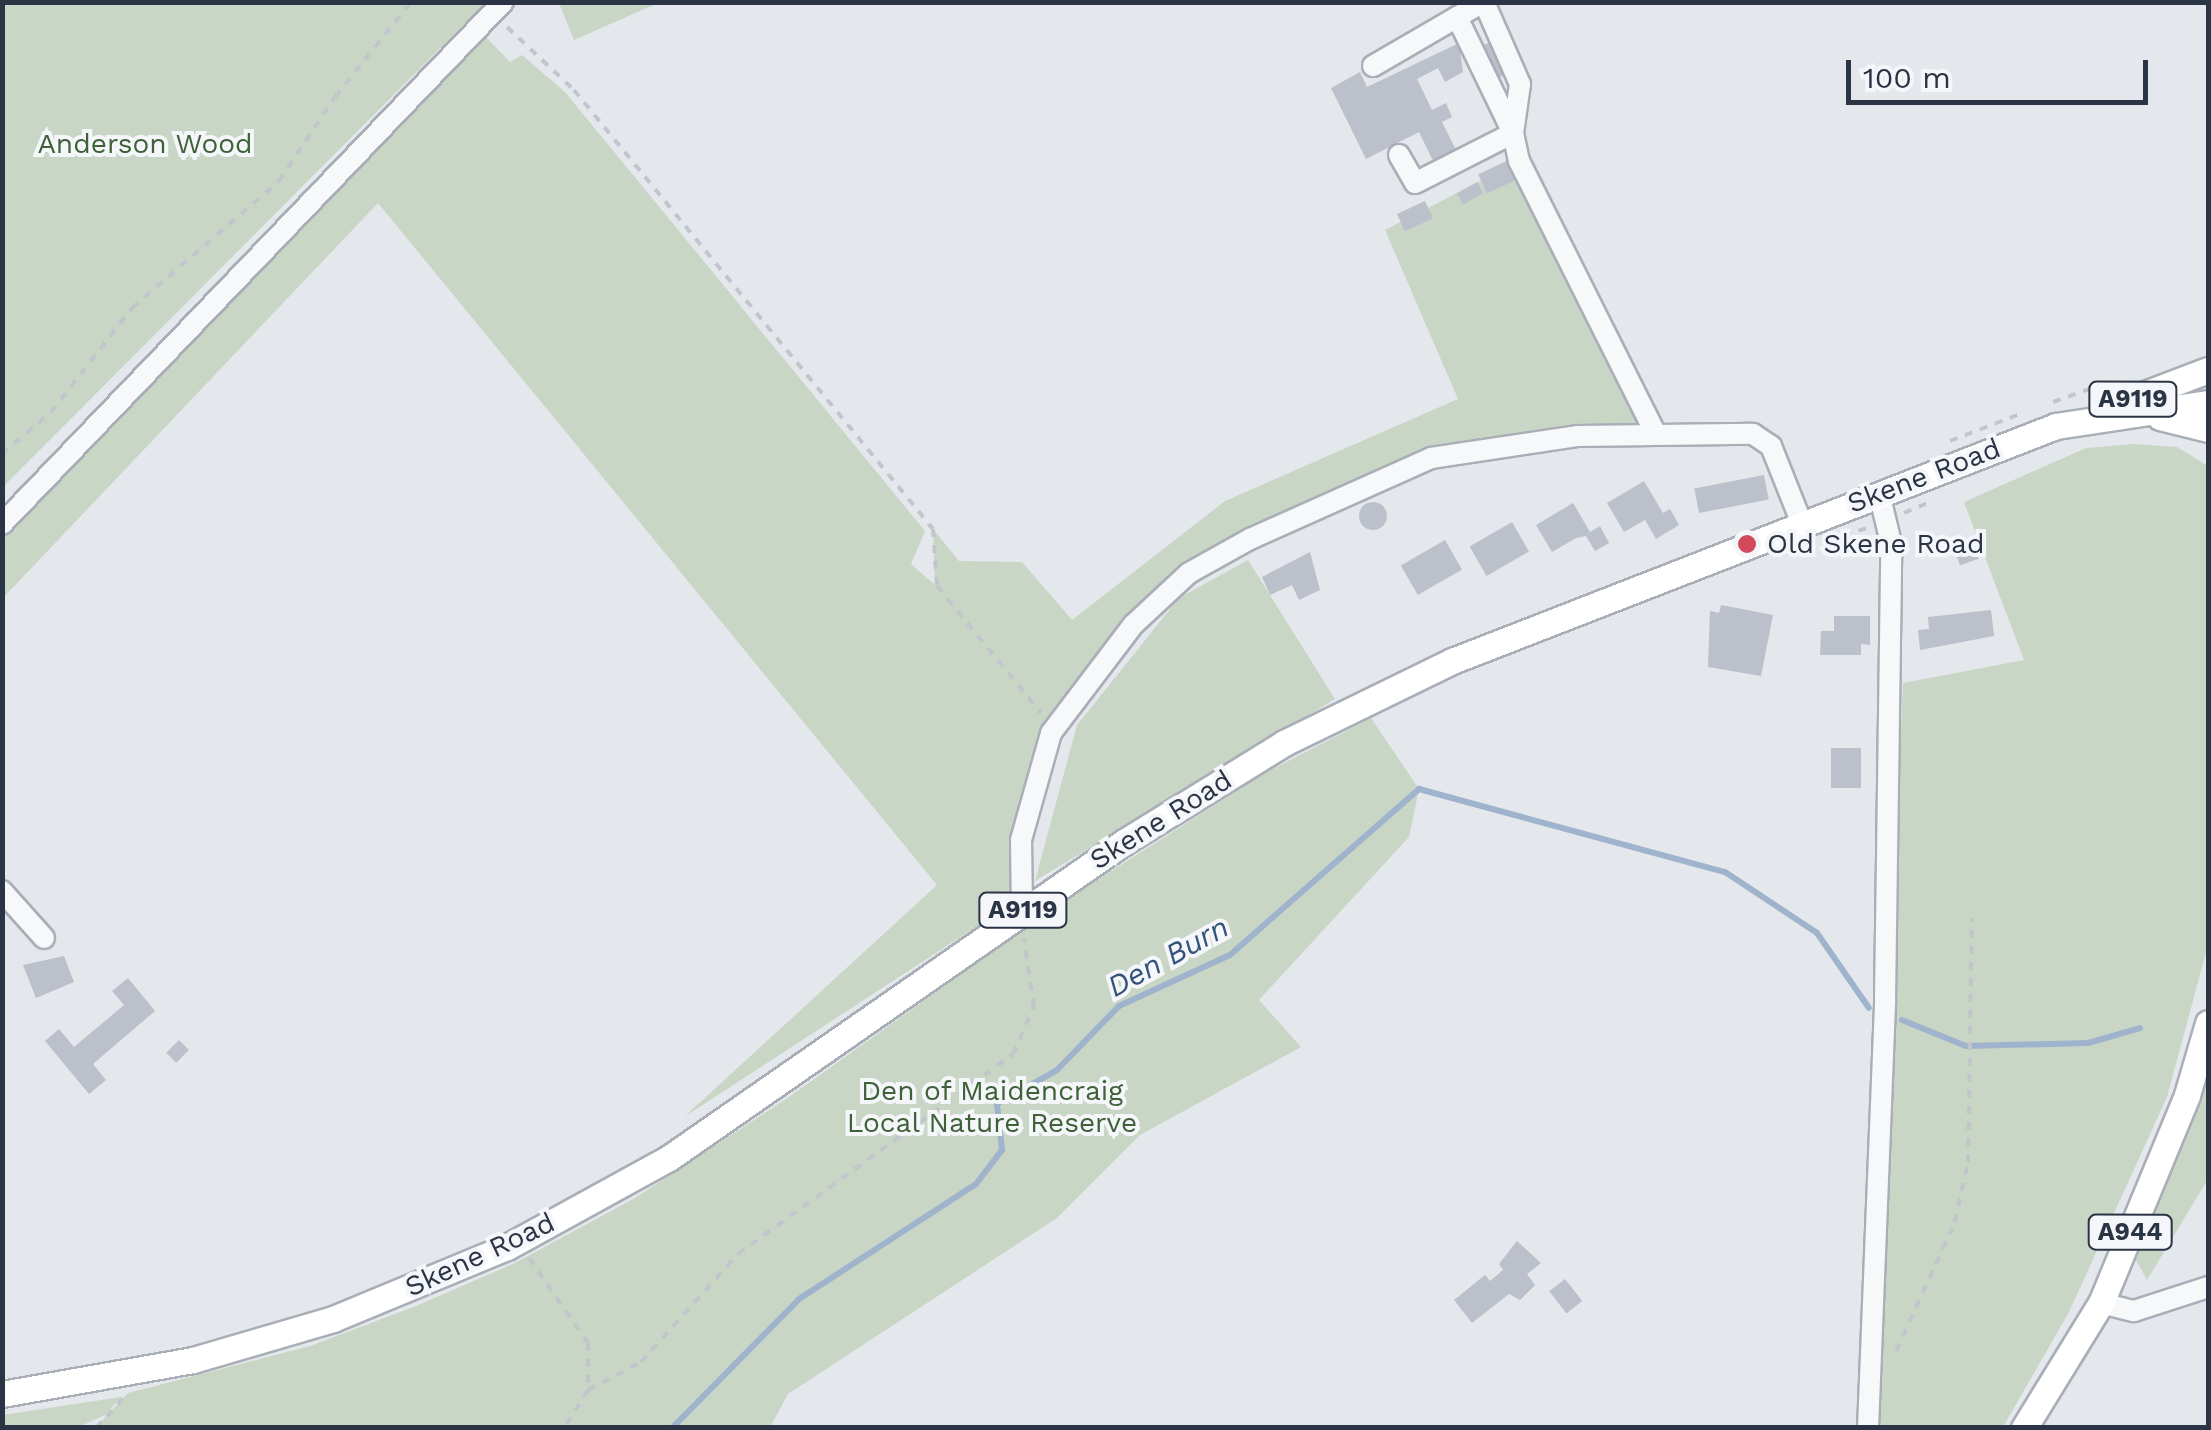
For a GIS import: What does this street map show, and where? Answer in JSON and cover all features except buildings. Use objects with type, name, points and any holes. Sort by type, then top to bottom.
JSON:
[{"type":"main road","name":"A9119","points":[[2056,426],[2208,370]]},
{"type":"main road","name":"Skene Road","points":[[2,1394],[228,1350],[333,1320],[507,1247],[684,1147],[1284,742],[1452,662],[2056,426],[2208,403]]},
{"type":"main road","name":"Skene Road","points":[[2144,414],[2208,428]]},
{"type":"main road","name":"A944","points":[[2024,1428],[2101,1303],[2187,1094],[2208,1023]]},
{"type":"street","points":[[1373,66],[1484,2],[1520,84],[1513,133]]},
{"type":"street","points":[[2,524],[497,8]]},
{"type":"street","points":[[1457,17],[1513,133],[1519,161],[1656,436]]},
{"type":"street","points":[[1399,155],[1415,183],[1513,133]]},
{"type":"street","points":[[1022,921],[1022,840],[1054,728],[1134,624],[1189,573],[1250,539],[1431,458],[1479,446],[1744,432],[1762,439],[1776,456],[1802,524]]},
{"type":"street","points":[[1868,1428],[1885,1000],[1888,521],[1879,493]]},
{"type":"street","points":[[2,891],[44,938]]},
{"type":"street","points":[[2101,1303],[2134,1311],[2208,1287]]},
{"type":"path","points":[[2,454],[51,412],[132,308],[279,181],[335,97],[412,2]]},
{"type":"path","points":[[497,8],[574,90],[933,529],[936,586],[1054,728]]},
{"type":"path","points":[[1888,521],[1934,500]]},
{"type":"path","points":[[1896,1350],[1955,1222],[1968,1162],[1972,918]]},
{"type":"path","points":[[564,1428],[588,1390],[641,1362],[695,1296],[738,1254],[1012,1054],[1034,1006],[1022,921]]},
{"type":"path","points":[[528,1256],[588,1343],[588,1390]]},
{"type":"green space","name":"Anderson Wood","points":[[2,3],[485,3],[3,487]]},
{"type":"green space","points":[[559,3],[658,3],[574,40]]},
{"type":"green space","points":[[485,36],[510,62],[522,55],[565,92],[925,531],[911,564],[935,585],[933,529],[959,561],[1022,562],[1072,620],[1225,501],[1458,399],[1385,230],[1519,161],[1656,435],[1479,446],[1189,573],[1054,728],[1021,840],[1022,897],[684,1117],[937,885],[378,203],[3,598],[3,539]]},
{"type":"green space","points":[[2133,444],[2177,447],[2208,466],[2208,945],[2167,1097],[2069,1312],[2003,1427],[1868,1428],[1903,683],[2024,660],[1964,502],[2086,448]]},
{"type":"green space","points":[[1248,560],[1335,699],[1035,881],[1077,725],[1179,598]]},
{"type":"green space","name":"Den of Maidencraig Local Nature Reserve","points":[[1371,718],[1419,789],[1409,837],[1259,1000],[1301,1047],[1140,1135],[1057,1218],[788,1394],[770,1427],[96,1427],[128,1393],[310,1346],[416,1306],[515,1263],[635,1198],[789,1097],[1064,901],[1267,772]]},
{"type":"green space","points":[[2208,1073],[2208,1179],[2147,1280],[2136,1260]]},
{"type":"green space","points":[[121,1397],[105,1415],[83,1425],[3,1425],[3,1415]]},
{"type":"waterway","name":"Den Burn","points":[[672,1428],[799,1299],[976,1184],[1002,1150],[997,1104],[1057,1070],[1119,1006],[1230,955],[1419,789],[1725,872],[1817,933],[1869,1008]]},
{"type":"waterway","name":"Den Burn","points":[[1902,1020],[1966,1046],[2088,1043],[2140,1028]]},
{"type":"place","name":"Old Skene Road","points":[[1747,544]]}]
